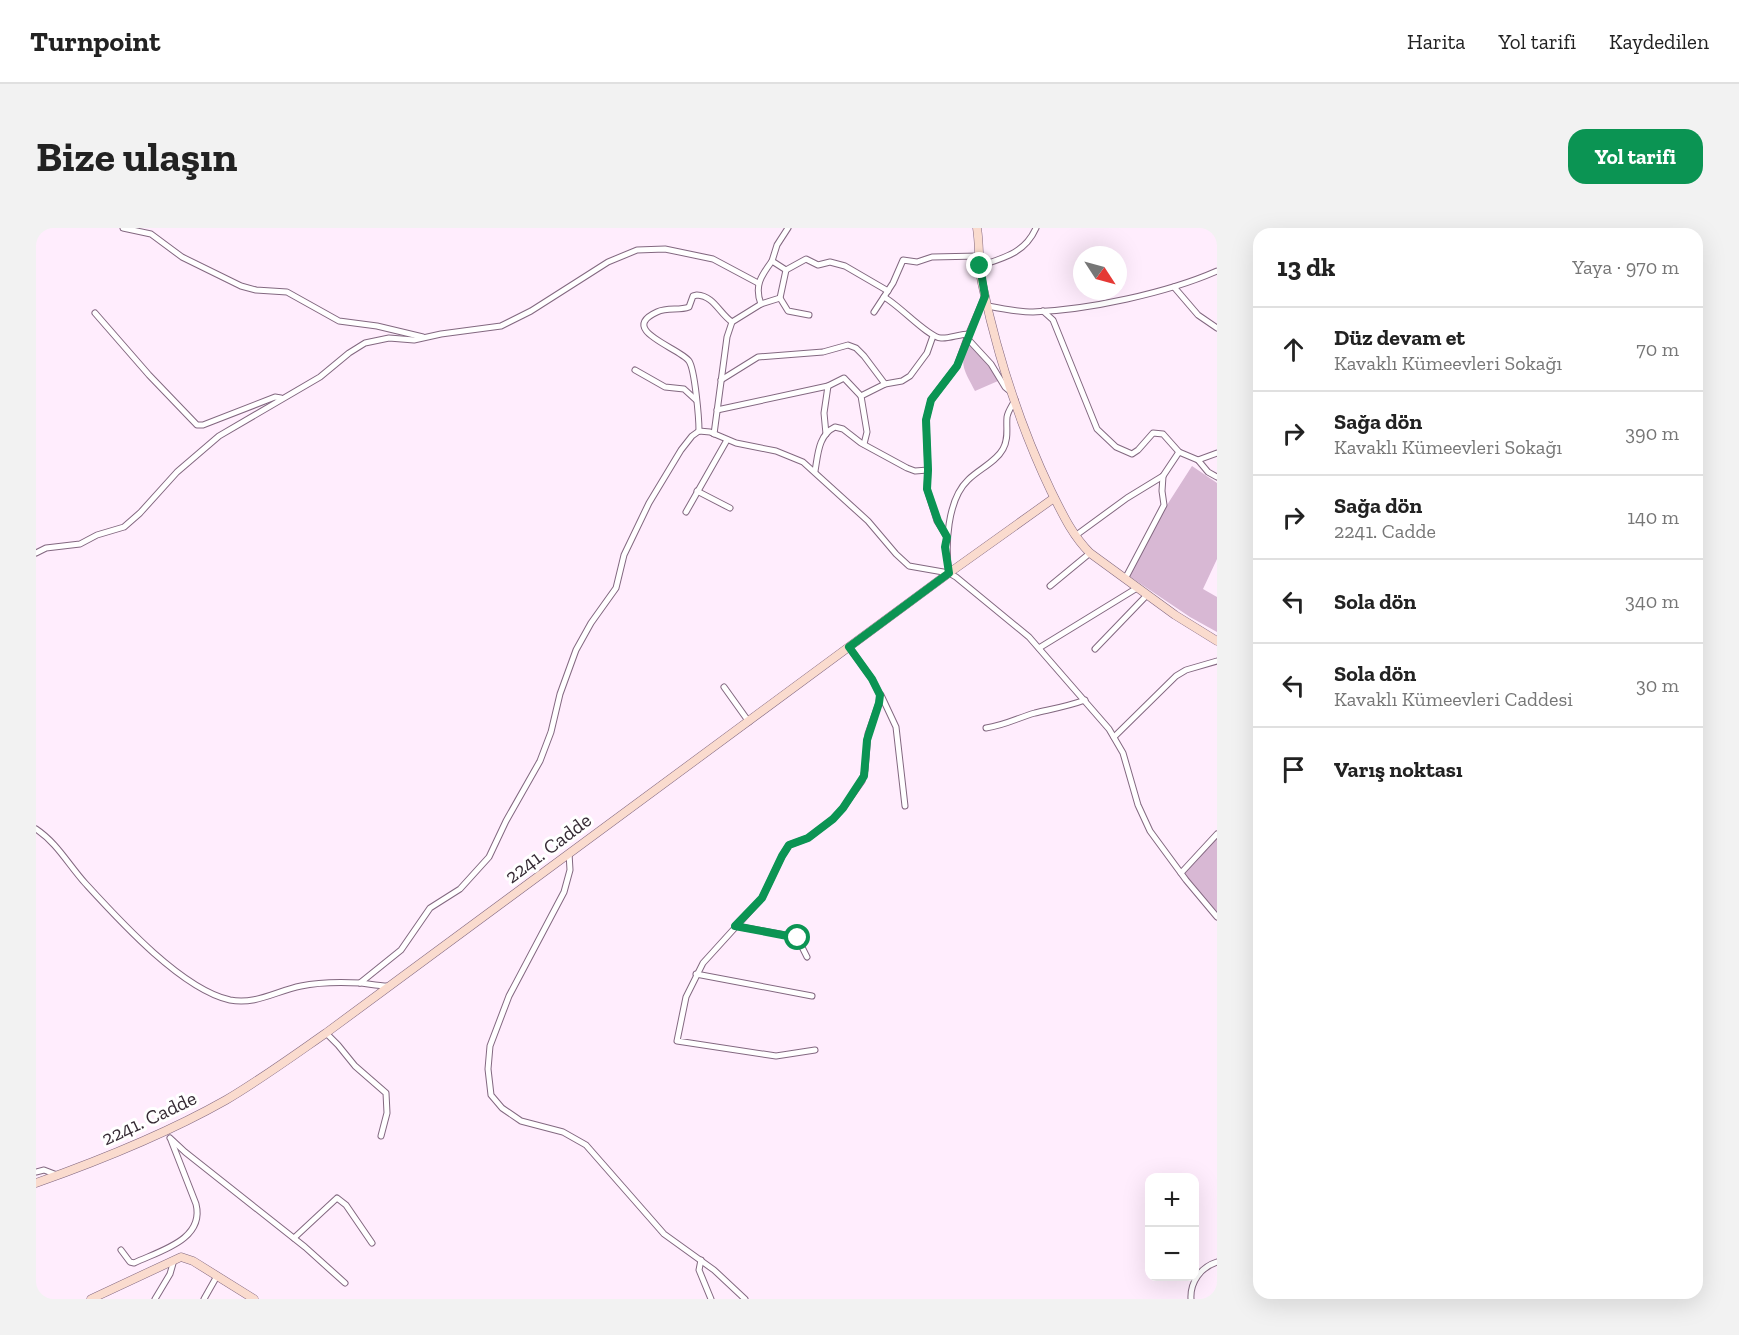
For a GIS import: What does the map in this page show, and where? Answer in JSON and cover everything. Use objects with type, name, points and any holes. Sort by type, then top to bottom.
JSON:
[{"type":"street","points":[[123,228],[151,234],[182,257],[241,286],[256,290],[287,292],[339,321],[377,326],[424,338]]},
{"type":"street","points":[[761,304],[758,297],[758,283],[788,228]]},
{"type":"street","points":[[976,228],[987,306],[1014,396],[1037,459],[1054,498],[1075,536],[1090,553],[1137,588],[1217,640]]},
{"type":"street","points":[[980,266],[1009,256],[1024,247],[1036,228]]},
{"type":"street","points":[[36,553],[46,548],[80,544],[97,535],[131,523],[168,480],[202,449],[227,430],[321,377],[349,353],[365,343],[381,339],[408,341],[455,331],[492,328],[510,322],[608,262],[637,250],[665,249],[713,259],[758,283]]},
{"type":"street","points":[[874,312],[888,291],[903,260],[917,262],[932,256],[979,256]]},
{"type":"street","points":[[809,315],[788,311],[780,298],[786,270],[806,259],[818,265],[830,262],[858,272],[888,291]]},
{"type":"street","points":[[772,261],[786,270]]},
{"type":"street","points":[[987,306],[1024,312],[1118,300],[1174,287],[1217,271]]},
{"type":"street","points":[[1174,287],[1198,315],[1217,328]]},
{"type":"street","points":[[360,983],[400,950],[430,908],[460,889],[489,857],[506,821],[540,761],[576,650],[591,623],[616,588],[624,555],[649,503],[681,450],[699,430],[692,368],[689,361],[680,353],[650,337],[644,325],[648,318],[657,312],[689,307],[693,296],[701,294],[712,300],[732,322]]},
{"type":"street","points":[[947,537],[938,521],[927,489],[926,420],[928,406],[957,366],[985,296]]},
{"type":"street","points":[[884,297],[897,304],[933,336],[942,339],[968,336]]},
{"type":"street","points":[[714,434],[727,337],[732,322],[761,304],[780,298]]},
{"type":"street","points":[[1043,311],[1053,321],[1097,429],[1116,447],[1132,454],[1153,433],[1159,432],[1179,452],[1198,460],[1208,472],[1217,477]]},
{"type":"street","points":[[95,313],[149,375],[197,424],[203,425],[275,397],[281,398]]},
{"type":"street","points":[[861,396],[885,384],[902,381],[910,376],[927,352],[933,336]]},
{"type":"street","points":[[968,336],[1014,396]]},
{"type":"street","points":[[721,380],[758,357],[823,352],[848,345],[856,348],[864,356],[885,384]]},
{"type":"street","points":[[635,370],[665,387],[684,390],[696,400]]},
{"type":"street","points":[[717,410],[828,386],[845,378],[861,396],[867,432],[864,444]]},
{"type":"street","points":[[826,434],[824,413],[828,386]]},
{"type":"street","points":[[949,573],[945,547],[956,502],[963,486],[1003,448],[1007,437],[1007,419],[1014,396]]},
{"type":"street","points":[[815,471],[820,443],[835,427],[839,427],[907,468],[915,471],[928,470]]},
{"type":"street","points":[[699,430],[727,440],[776,451],[803,462],[868,521],[909,566],[949,573],[1018,627],[1085,700],[1114,736],[1123,753],[1146,824],[1180,873],[1217,917]]},
{"type":"street","points":[[686,512],[727,440]]},
{"type":"street","points":[[1075,536],[1127,498],[1163,476],[1179,452]]},
{"type":"street","points":[[1198,460],[1217,453]]},
{"type":"street","points":[[1125,579],[1164,505],[1163,476]]},
{"type":"street","points":[[697,491],[730,508]]},
{"type":"street","name":"2241. Cadde","points":[[36,1183],[168,1134],[251,1085],[326,1034],[388,986],[1054,498]]},
{"type":"street","points":[[1050,586],[1090,553]]},
{"type":"street","points":[[1039,648],[1137,588]]},
{"type":"street","points":[[1095,650],[1147,595]]},
{"type":"street","points":[[849,647],[879,692],[896,727],[905,806]]},
{"type":"street","points":[[1114,736],[1176,676],[1186,670],[1217,661]]},
{"type":"street","points":[[724,687],[749,722]]},
{"type":"street","points":[[815,1050],[776,1056],[678,1041],[686,997],[696,974],[710,954],[762,898],[789,845],[808,838],[833,819],[862,781],[867,740],[879,703],[879,692]]},
{"type":"street","points":[[986,728],[1008,724],[1028,715],[1062,708],[1085,700]]},
{"type":"street","points":[[36,829],[55,844],[84,882],[153,953],[182,975],[212,993],[242,1001],[262,999],[301,986],[360,983],[388,986]]},
{"type":"street","points":[[1180,873],[1217,834]]},
{"type":"street","points":[[569,853],[570,870],[564,892],[508,996],[490,1046],[488,1069],[491,1095],[502,1108],[521,1121],[562,1132],[586,1145],[664,1234],[728,1281],[745,1299]]},
{"type":"street","points":[[735,926],[797,937],[807,957]]},
{"type":"street","points":[[696,974],[812,996]]},
{"type":"street","points":[[326,1034],[360,1071],[386,1093],[387,1113],[381,1136]]},
{"type":"street","points":[[168,1134],[184,1152],[294,1238],[345,1283]]},
{"type":"street","points":[[121,1250],[130,1262],[134,1263],[180,1242],[195,1226],[198,1211],[168,1134]]},
{"type":"street","points":[[36,1172],[44,1170],[58,1175]]},
{"type":"street","points":[[294,1238],[338,1198],[346,1205],[372,1243]]},
{"type":"street","points":[[155,1299],[170,1274],[180,1242]]},
{"type":"street","points":[[91,1299],[176,1257],[188,1258],[254,1299]]},
{"type":"street","points":[[701,1260],[699,1270],[711,1299]]},
{"type":"street","points":[[1191,1299],[1191,1288],[1201,1270],[1217,1262]]},
{"type":"street","points":[[204,1299],[217,1276]]},
{"type":"shaded area","points":[[969,344],[990,367],[998,381],[975,391],[963,362]]},
{"type":"shaded area","points":[[1192,466],[1217,483],[1217,559],[1203,589],[1217,597],[1217,632],[1190,617],[1129,576],[1167,505]]},
{"type":"shaded area","points":[[1217,837],[1217,915],[1184,873]]},
{"type":"route","points":[[798,938],[735,926],[766,893],[789,845],[808,838],[833,819],[862,781],[867,740],[880,695],[872,679],[849,647],[949,573],[945,547],[947,537],[938,521],[927,489],[926,420],[931,400],[960,360],[985,296],[980,266]]}]
